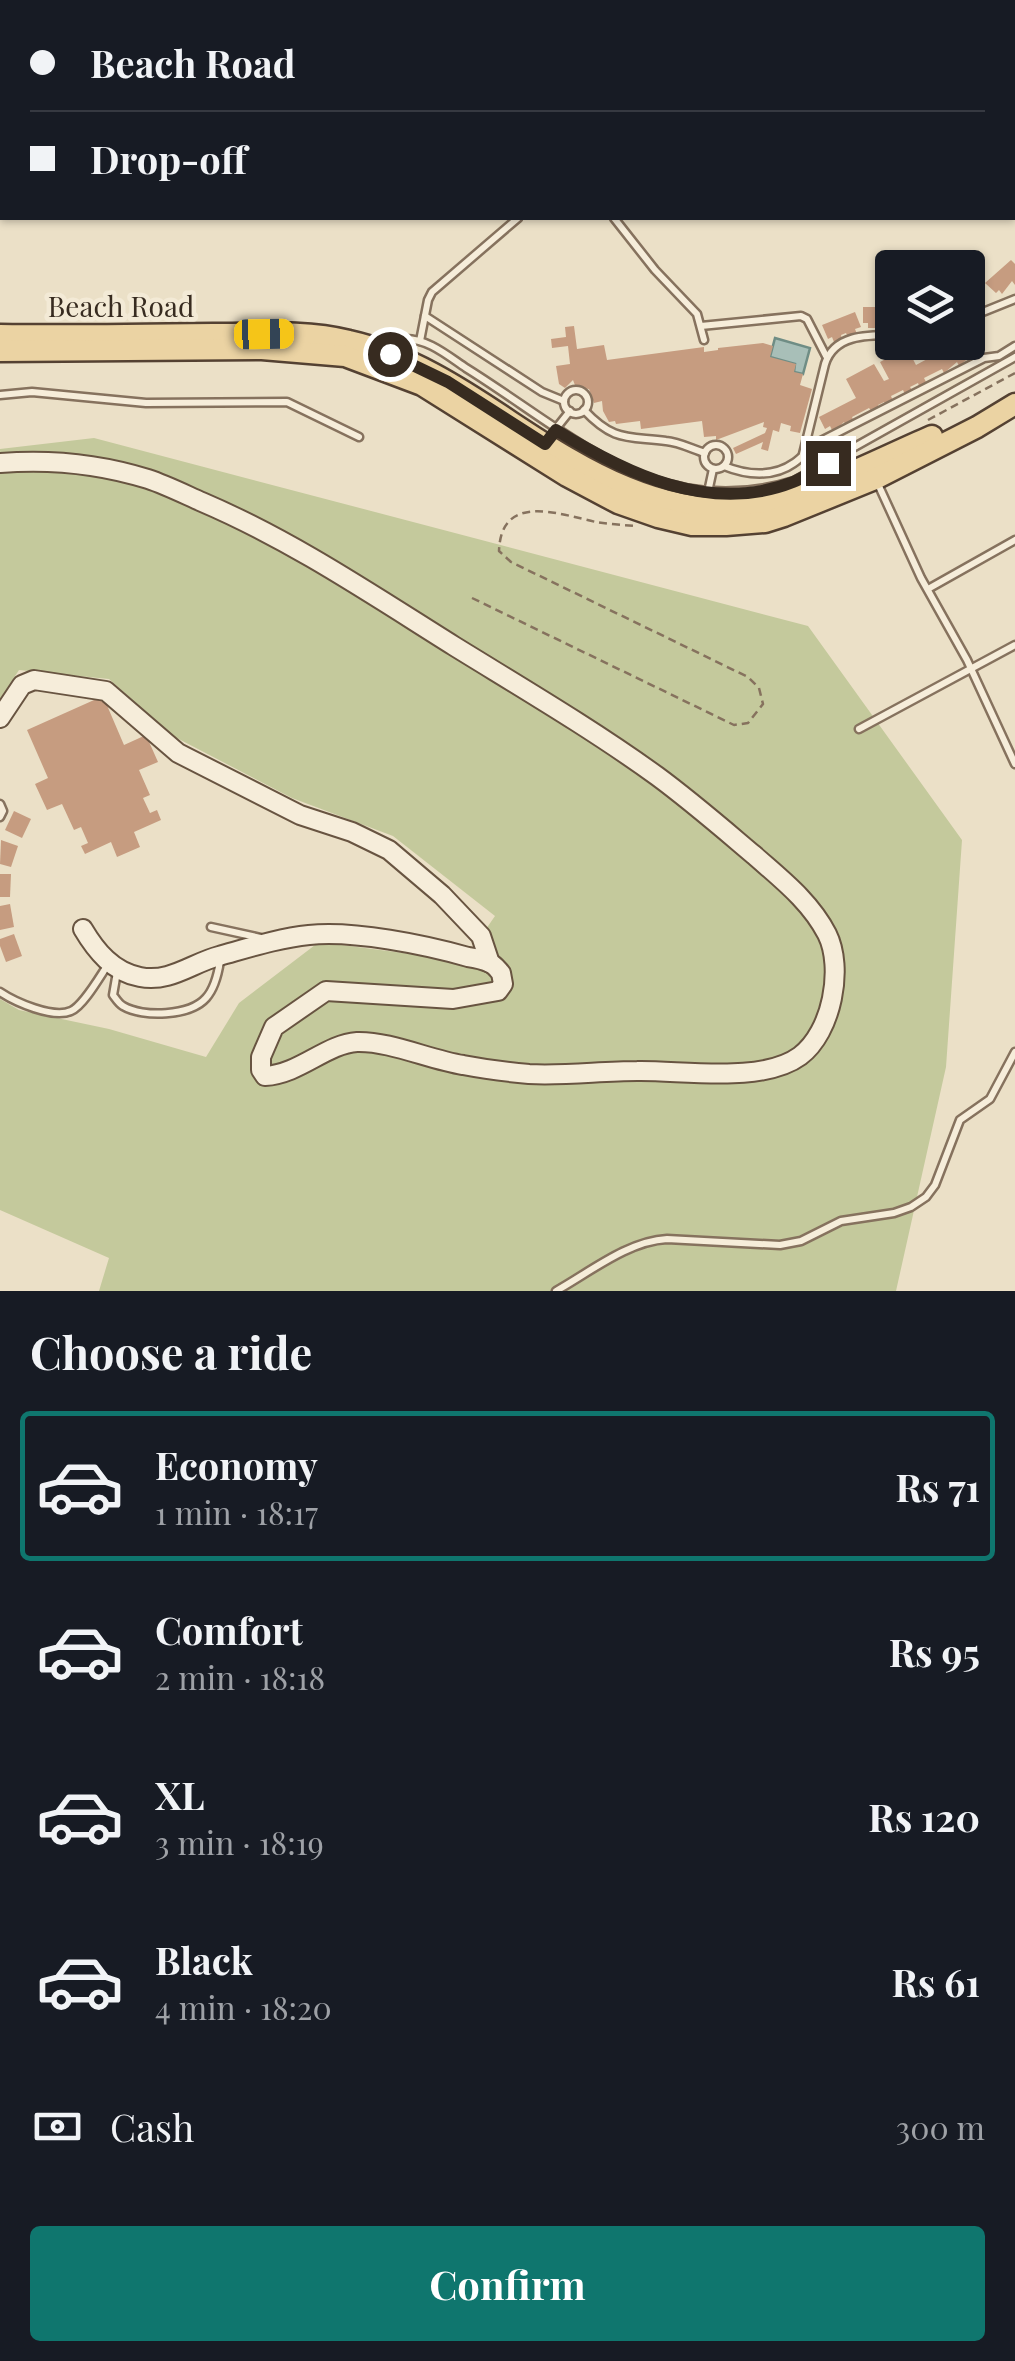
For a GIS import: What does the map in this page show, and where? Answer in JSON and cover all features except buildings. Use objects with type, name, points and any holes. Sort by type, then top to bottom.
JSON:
[{"type":"main road","name":"Beach Road","points":[[0,335],[287,333],[348,340],[390,354],[448,382],[509,430],[550,437],[588,469],[638,493],[683,506],[707,500],[758,506],[833,480],[943,431],[1015,389]]},
{"type":"main road","points":[[0,351],[262,348],[344,356],[422,385],[509,430],[566,476],[618,503],[692,524],[765,522],[833,498],[1015,404]]},
{"type":"street","points":[[0,464],[81,464],[151,480],[236,516],[328,567],[574,722],[702,810],[800,896],[832,946],[831,1007],[824,1025],[798,1058],[756,1072],[640,1070],[529,1074],[460,1065],[398,1048],[356,1042],[316,1056],[295,1070],[264,1076],[261,1057],[274,1027],[326,991],[453,998],[498,992],[502,974],[490,963],[434,947],[338,934],[309,935],[222,955],[164,978],[138,977],[113,966],[83,929]]},
{"type":"street","points":[[0,718],[22,685],[34,680],[106,691],[178,753],[300,816],[352,832],[390,850],[480,936],[490,963]]},
{"type":"lane","points":[[420,341],[432,292],[516,220]]},
{"type":"lane","points":[[616,220],[697,314],[704,340]]},
{"type":"lane","points":[[985,311],[1015,299]]},
{"type":"lane","points":[[424,316],[542,392],[564,401],[570,411],[584,410],[588,400],[581,391],[570,392],[564,401]]},
{"type":"lane","points":[[701,326],[801,316],[807,319],[827,357]]},
{"type":"lane","points":[[802,455],[830,351],[850,339],[875,335]]},
{"type":"lane","points":[[390,354],[404,339],[420,341],[483,378],[550,437],[570,411]]},
{"type":"lane","points":[[713,469],[724,466],[745,474],[764,473],[794,463],[819,442],[1015,346]]},
{"type":"lane","points":[[713,469],[707,500],[794,481],[1015,357]]},
{"type":"lane","points":[[0,396],[32,392],[146,403],[288,402],[359,437]]},
{"type":"lane","points":[[584,410],[600,426],[622,437],[675,442],[705,453]]},
{"type":"lane","points":[[705,453],[713,446],[721,447],[728,456],[724,466]]},
{"type":"lane","points":[[705,453],[706,464],[713,469]]},
{"type":"lane","points":[[875,479],[1015,764]]},
{"type":"lane","points":[[928,589],[1015,540]]},
{"type":"lane","points":[[859,730],[1015,645]]},
{"type":"lane","points":[[0,804],[0,817]]},
{"type":"lane","points":[[211,927],[277,942]]},
{"type":"lane","points":[[113,966],[113,995],[120,1006],[148,1014],[182,1012],[204,1000],[216,981],[222,955]]},
{"type":"lane","points":[[0,992],[48,1012],[69,1012],[113,966]]},
{"type":"lane","points":[[556,1291],[648,1240],[780,1245],[800,1241],[850,1219],[911,1207],[935,1185],[960,1120],[990,1099],[1015,1052]]},
{"type":"path","points":[[472,598],[734,725],[748,723],[764,704],[759,688],[748,678],[511,562],[499,551],[506,524],[519,513],[551,510],[598,522],[644,527]]},
{"type":"green space","points":[[94,438],[808,626],[962,840],[946,1067],[896,1291],[99,1291],[109,1258],[0,1210],[0,999],[19,1010],[109,1029],[206,1057],[239,1003],[319,942],[464,961],[495,916],[393,836],[292,798],[173,736],[109,679],[19,670],[0,699],[0,449]]},
{"type":"water","points":[[775,338],[810,348],[803,374],[794,372],[795,364],[770,357]]},
{"type":"route","points":[[390,354],[448,382],[545,444],[556,430],[625,469],[668,484],[715,493],[758,491],[794,481],[828,463]]}]
